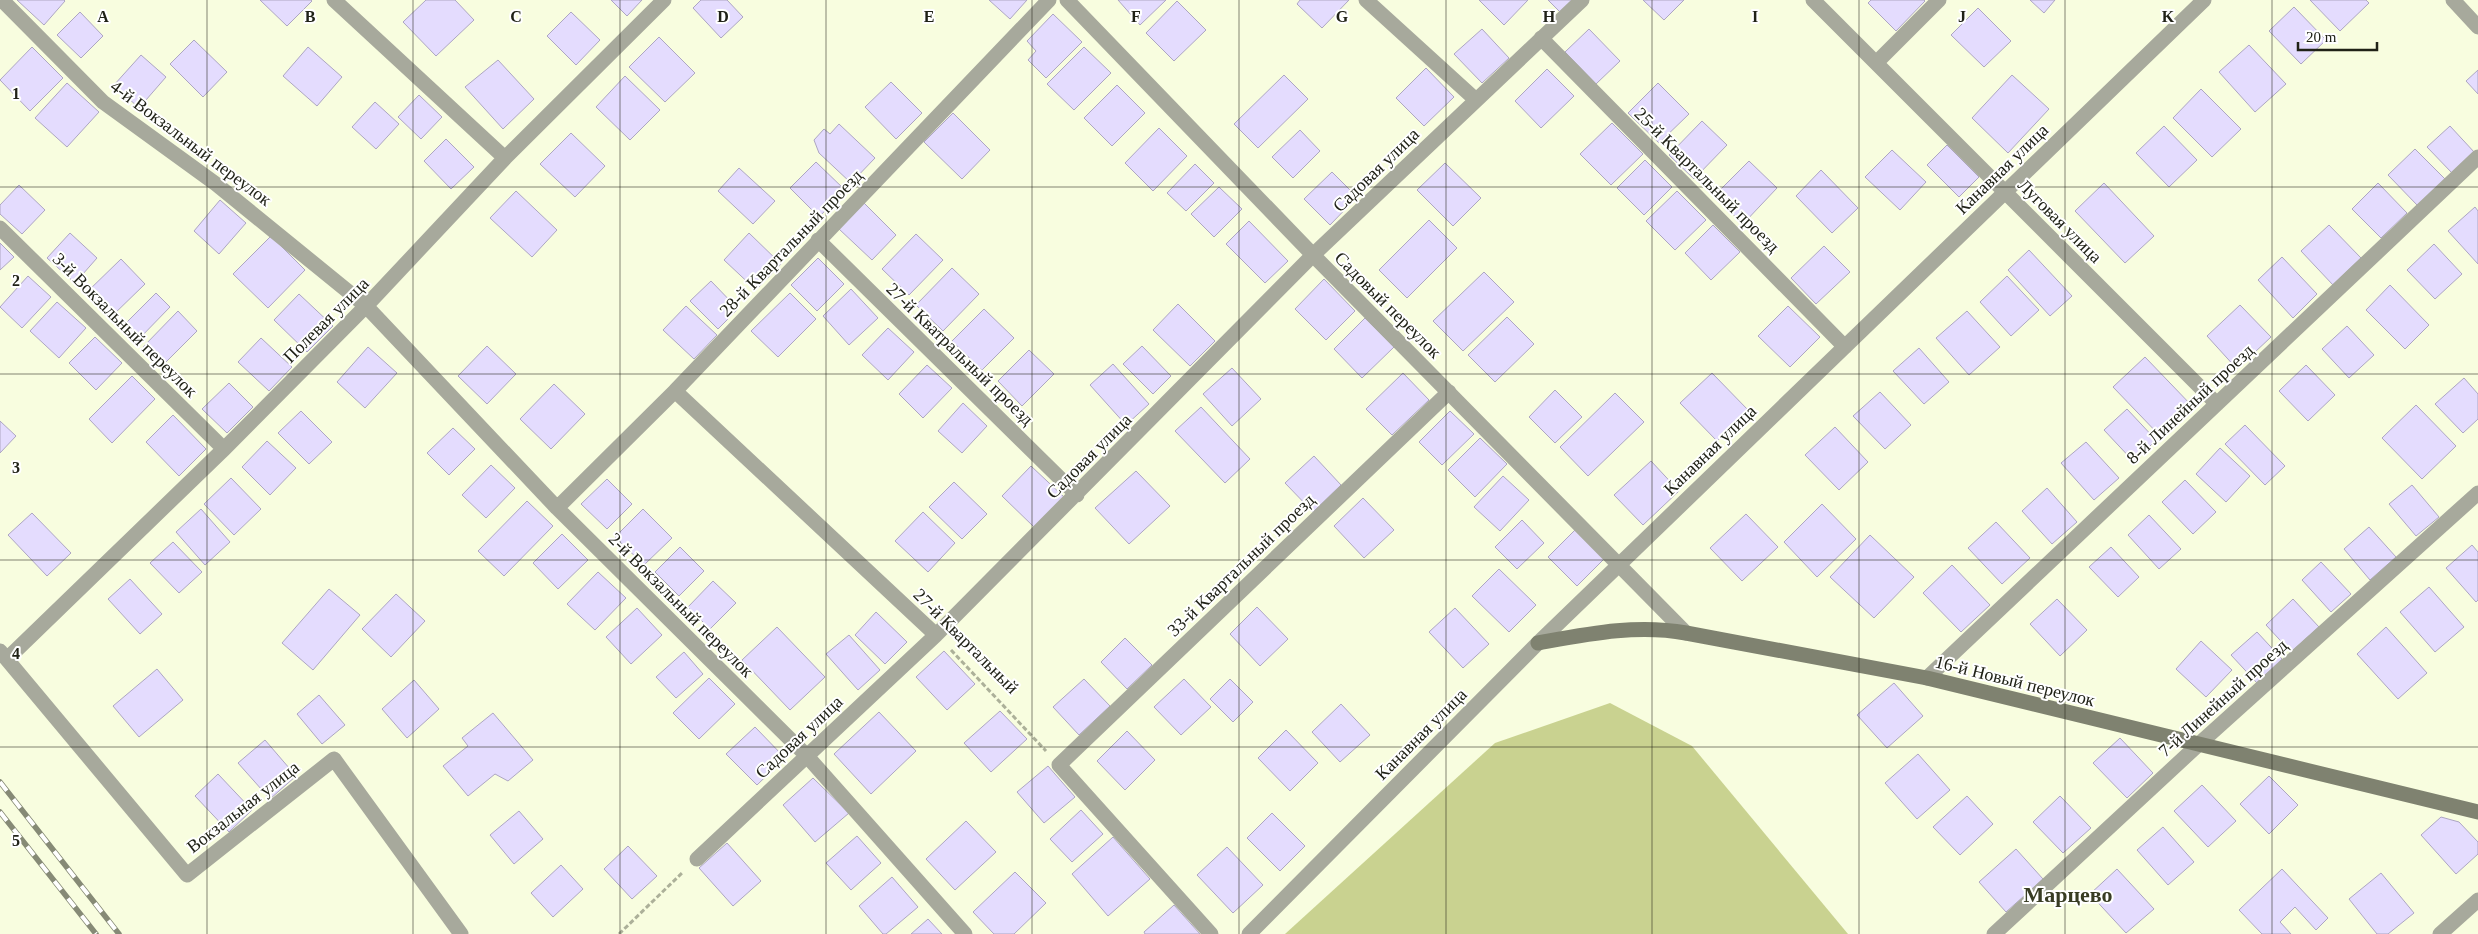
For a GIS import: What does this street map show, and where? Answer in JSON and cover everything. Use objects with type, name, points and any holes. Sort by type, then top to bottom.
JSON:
[{"type":"street","name":"4-й Вокзальный переулок","points":[[2,0],[103,102],[216,184],[366,306]]},
{"type":"street","points":[[334,0],[505,158]]},
{"type":"street","name":"Полевая улица","points":[[4,655],[224,449],[366,306],[505,158],[664,0]]},
{"type":"street","name":"28-й Квартальный проезд","points":[[557,508],[676,391],[1049,0]]},
{"type":"street","name":"Садовый переулок","points":[[1067,0],[1313,255],[1686,633]]},
{"type":"street","points":[[1366,0],[1476,100]]},
{"type":"street","name":"Садовая улица","points":[[697,859],[936,635],[1313,255],[1582,0]]},
{"type":"street","name":"Луговая улица","points":[[1813,0],[2217,404]]},
{"type":"street","points":[[1876,62],[1939,0]]},
{"type":"street","name":"Канавная улица","points":[[1249,934],[1538,642],[2204,0]]},
{"type":"street","points":[[2453,0],[2478,27]]},
{"type":"street","name":"25-й Квартальный проезд","points":[[1542,38],[1845,347]]},
{"type":"street","name":"8-й Линейный проезд","points":[[1927,678],[2478,157]]},
{"type":"street","name":"3-й Вокзальный переулок","points":[[0,228],[224,449]]},
{"type":"street","name":"27-й Кватральный проезд","points":[[818,240],[1077,495]]},
{"type":"street","name":"2-й Вокзальный переулок","points":[[366,306],[557,508],[806,755],[965,934]]},
{"type":"street","name":"27-й Квартальный","points":[[676,391],[936,635]]},
{"type":"street","name":"33-й Квартальный проезд","points":[[1059,765],[1449,392]]},
{"type":"street","name":"7-й Линейный проезд","points":[[1994,934],[2199,744],[2478,493]]},
{"type":"street","name":"16-й Новый переулок","points":[[1538,642],[1608,630],[1660,628],[1927,678],[2478,812]]},
{"type":"street","name":"Вокзальная улица","points":[[4,655],[187,875],[334,759],[461,934]]},
{"type":"street","points":[[1059,765],[1211,934]]},
{"type":"street","points":[[2440,934],[2478,900]]},
{"type":"path","name":"27-й Квартальный","points":[[936,635],[1059,765]]},
{"type":"path","points":[[619,934],[697,859]]},
{"type":"green space","points":[[1610,703],[1692,746],[1848,934],[1285,934],[1495,743]]},
{"type":"building","points":[[17,0],[64,0],[65,1],[44,25]]},
{"type":"building","points":[[260,0],[311,0],[312,1],[287,26]]},
{"type":"building","points":[[426,0],[455,0],[474,20],[436,56],[403,22]]},
{"type":"building","points":[[611,0],[642,0],[627,16]]},
{"type":"building","points":[[701,0],[727,0],[743,17],[721,38],[693,8]]},
{"type":"building","points":[[989,0],[1027,0],[1010,19]]},
{"type":"building","points":[[1118,0],[1166,0],[1140,25]]},
{"type":"building","points":[[1300,0],[1349,0],[1322,28],[1297,4]]},
{"type":"building","points":[[1479,0],[1528,0],[1504,25]]},
{"type":"building","points":[[1548,0],[1572,0],[1560,12]]},
{"type":"building","points":[[1643,0],[1684,0],[1664,20]]},
{"type":"building","points":[[1871,0],[1925,1],[1896,31],[1868,3]]},
{"type":"building","points":[[2030,0],[2055,0],[2044,13]]},
{"type":"building","points":[[2310,0],[2366,0],[2369,3],[2340,31]]},
{"type":"building","points":[[1177,1],[1206,30],[1174,61],[1146,33]]},
{"type":"building","points":[[2294,7],[2326,40],[2301,64],[2269,31]]},
{"type":"building","points":[[1978,8],[2011,41],[1984,67],[1951,35]]},
{"type":"building","points":[[80,12],[103,36],[81,58],[57,35]]},
{"type":"building","points":[[571,12],[600,40],[576,65],[547,36]]},
{"type":"building","points":[[1053,14],[1082,42],[1046,78],[1028,60],[1036,51],[1027,41]]},
{"type":"building","points":[[1482,29],[1509,58],[1482,83],[1454,54]]},
{"type":"building","points":[[1589,29],[1620,61],[1596,84],[1565,52]]},
{"type":"building","points":[[659,37],[695,73],[665,102],[629,67]]},
{"type":"building","points":[[194,40],[227,72],[203,97],[170,64]]},
{"type":"building","points":[[2249,45],[2286,84],[2255,112],[2219,72]]},
{"type":"building","points":[[32,47],[63,78],[30,111],[0,80]]},
{"type":"building","points":[[308,47],[342,77],[317,106],[283,76]]},
{"type":"building","points":[[1084,47],[1111,73],[1074,110],[1047,84]]},
{"type":"building","points":[[141,55],[166,77],[139,108],[114,85]]},
{"type":"building","points":[[498,60],[534,99],[503,129],[465,87]]},
{"type":"building","points":[[1426,68],[1454,97],[1424,126],[1396,98]]},
{"type":"building","points":[[1547,69],[1574,96],[1541,128],[1515,101]]},
{"type":"building","points":[[2478,70],[2478,94],[2466,81]]},
{"type":"building","points":[[1284,75],[1308,99],[1258,148],[1234,124]]},
{"type":"building","points":[[2012,75],[2049,109],[2008,153],[1972,118]]},
{"type":"building","points":[[625,76],[660,110],[630,140],[596,107]]},
{"type":"building","points":[[891,82],[922,113],[896,139],[865,107]]},
{"type":"building","points":[[67,83],[99,112],[67,147],[35,118]]},
{"type":"building","points":[[1658,83],[1689,114],[1659,143],[1628,113]]},
{"type":"building","points":[[1117,85],[1145,113],[1112,146],[1084,118]]},
{"type":"building","points":[[2201,89],[2241,129],[2212,157],[2173,118]]},
{"type":"building","points":[[419,95],[442,117],[421,139],[398,117]]},
{"type":"building","points":[[375,102],[399,124],[376,149],[352,127]]},
{"type":"building","points":[[953,113],[990,150],[962,179],[924,142]]},
{"type":"building","points":[[1702,121],[1727,145],[1694,179],[1669,155]]},
{"type":"building","points":[[1612,123],[1643,154],[1611,185],[1580,154]]},
{"type":"building","points":[[839,124],[875,158],[851,183],[819,153],[814,140],[824,129],[830,134]]},
{"type":"building","points":[[2164,126],[2197,160],[2169,187],[2136,153]]},
{"type":"building","points":[[2450,126],[2475,153],[2452,173],[2427,147]]},
{"type":"building","points":[[1159,128],[1187,156],[1153,191],[1125,163]]},
{"type":"building","points":[[1300,130],[1320,151],[1293,178],[1272,157]]},
{"type":"building","points":[[571,133],[605,166],[575,197],[540,164]]},
{"type":"building","points":[[446,139],[474,167],[451,189],[424,161]]},
{"type":"building","points":[[1947,145],[1979,177],[1959,197],[1927,165]]},
{"type":"building","points":[[2415,149],[2445,179],[2418,206],[2388,175]]},
{"type":"building","points":[[1892,150],[1926,182],[1900,210],[1865,177]]},
{"type":"building","points":[[1645,160],[1672,187],[1644,215],[1617,188]]},
{"type":"building","points":[[1749,161],[1777,188],[1743,224],[1714,196]]},
{"type":"building","points":[[816,162],[845,190],[819,217],[790,188]]},
{"type":"building","points":[[1445,163],[1481,198],[1453,226],[1417,190]]},
{"type":"building","points":[[1195,164],[1214,183],[1186,211],[1167,193]]},
{"type":"building","points":[[739,168],[775,201],[753,224],[718,191]]},
{"type":"building","points":[[1821,170],[1858,208],[1832,233],[1796,196]]},
{"type":"building","points":[[1332,172],[1357,197],[1330,225],[1304,199]]},
{"type":"building","points":[[2104,183],[2154,236],[2125,263],[2075,211]]},
{"type":"building","points":[[2378,183],[2407,213],[2381,238],[2352,209]]},
{"type":"building","points":[[19,185],[45,210],[22,234],[0,214],[0,205]]},
{"type":"building","points":[[1219,187],[1242,209],[1214,237],[1191,214]]},
{"type":"building","points":[[516,191],[557,230],[532,257],[490,218]]},
{"type":"building","points":[[1677,191],[1706,220],[1675,250],[1646,221]]},
{"type":"building","points":[[220,200],[246,223],[219,254],[194,231]]},
{"type":"building","points":[[864,203],[896,235],[872,260],[839,229]]},
{"type":"building","points":[[2475,207],[2478,211],[2478,264],[2448,231]]},
{"type":"building","points":[[1429,220],[1457,248],[1407,298],[1379,270]]},
{"type":"building","points":[[1249,221],[1288,261],[1265,283],[1226,244]]},
{"type":"building","points":[[1713,225],[1740,252],[1711,280],[1685,253]]},
{"type":"building","points":[[2329,225],[2361,258],[2333,285],[2301,251]]},
{"type":"building","points":[[70,233],[97,258],[75,283],[47,258]]},
{"type":"building","points":[[749,233],[781,264],[756,290],[724,260]]},
{"type":"building","points":[[916,234],[943,260],[909,295],[882,269]]},
{"type":"building","points":[[271,236],[305,270],[268,308],[233,274]]},
{"type":"building","points":[[0,243],[14,257],[0,270]]},
{"type":"building","points":[[2434,244],[2462,274],[2435,299],[2407,270]]},
{"type":"building","points":[[1824,246],[1850,272],[1816,304],[1791,278]]},
{"type":"building","points":[[2029,250],[2072,296],[2050,316],[2008,270]]},
{"type":"building","points":[[2282,257],[2317,294],[2293,318],[2258,280]]},
{"type":"building","points":[[818,258],[844,284],[817,311],[791,285]]},
{"type":"building","points":[[121,259],[145,284],[110,318],[86,293]]},
{"type":"building","points":[[952,268],[979,294],[943,331],[916,305]]},
{"type":"building","points":[[1484,272],[1514,302],[1463,351],[1433,321]]},
{"type":"building","points":[[28,276],[51,297],[22,328],[0,307]]},
{"type":"building","points":[[2007,276],[2039,310],[2011,336],[1980,302]]},
{"type":"building","points":[[1324,279],[1355,311],[1326,340],[1295,309]]},
{"type":"building","points":[[711,281],[738,309],[718,329],[690,301]]},
{"type":"building","points":[[2390,285],[2429,325],[2405,349],[2366,310]]},
{"type":"building","points":[[851,289],[878,318],[849,345],[823,316]]},
{"type":"building","points":[[156,293],[170,307],[136,342],[121,328]]},
{"type":"building","points":[[790,293],[816,319],[778,357],[751,331]]},
{"type":"building","points":[[299,294],[333,326],[307,352],[274,320]]},
{"type":"building","points":[[57,302],[86,328],[59,358],[30,331]]},
{"type":"building","points":[[1178,304],[1215,341],[1190,366],[1153,330]]},
{"type":"building","points":[[2240,305],[2271,337],[2237,369],[2207,336]]},
{"type":"building","points":[[686,306],[717,335],[694,359],[663,330]]},
{"type":"building","points":[[1788,306],[1820,337],[1790,367],[1758,336]]},
{"type":"building","points":[[984,309],[1014,338],[982,370],[952,341]]},
{"type":"building","points":[[178,311],[197,331],[162,366],[143,347]]},
{"type":"building","points":[[1967,311],[2000,347],[1969,375],[1936,338]]},
{"type":"building","points":[[1507,317],[1534,344],[1495,382],[1468,355]]},
{"type":"building","points":[[1365,318],[1394,347],[1362,378],[1334,349]]},
{"type":"building","points":[[2347,326],[2374,355],[2349,378],[2322,349]]},
{"type":"building","points":[[888,328],[914,352],[888,380],[862,355]]},
{"type":"building","points":[[95,337],[122,363],[96,390],[69,363]]},
{"type":"building","points":[[261,338],[292,367],[269,391],[238,362]]},
{"type":"building","points":[[487,346],[516,374],[487,404],[458,376]]},
{"type":"building","points":[[1142,346],[1171,376],[1153,394],[1123,364]]},
{"type":"building","points":[[368,347],[397,373],[365,408],[337,382]]},
{"type":"building","points":[[1919,348],[1949,382],[1924,404],[1893,371]]},
{"type":"building","points":[[1029,350],[1054,374],[1022,406],[998,381]]},
{"type":"building","points":[[2145,357],[2194,408],[2162,438],[2113,387]]},
{"type":"building","points":[[1113,364],[1149,404],[1126,425],[1090,385]]},
{"type":"building","points":[[927,365],[952,388],[923,418],[899,394]]},
{"type":"building","points":[[2306,365],[2335,395],[2308,421],[2279,391]]},
{"type":"building","points":[[1232,368],[1261,399],[1232,426],[1203,394]]},
{"type":"building","points":[[1403,373],[1429,400],[1392,435],[1366,409]]},
{"type":"building","points":[[1712,373],[1749,411],[1717,441],[1680,403]]},
{"type":"building","points":[[132,376],[155,399],[112,443],[89,419]]},
{"type":"building","points":[[2464,378],[2478,394],[2478,419],[2463,433],[2435,404]]},
{"type":"building","points":[[229,383],[253,407],[227,433],[202,409]]},
{"type":"building","points":[[554,384],[585,414],[551,449],[520,419]]},
{"type":"building","points":[[1555,390],[1582,417],[1555,443],[1529,417]]},
{"type":"building","points":[[1880,392],[1911,425],[1885,449],[1853,416]]},
{"type":"building","points":[[1615,393],[1644,422],[1588,476],[1560,447]]},
{"type":"building","points":[[963,403],[987,426],[962,453],[938,431]]},
{"type":"building","points":[[2416,405],[2456,446],[2422,479],[2382,438]]},
{"type":"building","points":[[1201,407],[1250,459],[1225,483],[1175,431]]},
{"type":"building","points":[[2127,409],[2156,440],[2134,462],[2104,430]]},
{"type":"building","points":[[301,411],[332,442],[309,464],[278,433]]},
{"type":"building","points":[[1450,411],[1474,434],[1442,465],[1419,442]]},
{"type":"building","points":[[173,415],[206,449],[179,476],[146,442]]},
{"type":"building","points":[[0,421],[16,436],[0,453]]},
{"type":"building","points":[[2245,425],[2285,466],[2265,485],[2225,444]]},
{"type":"building","points":[[1835,427],[1868,462],[1839,490],[1805,455]]},
{"type":"building","points":[[453,428],[475,449],[449,475],[427,453]]},
{"type":"building","points":[[1480,438],[1507,464],[1475,497],[1448,470]]},
{"type":"building","points":[[267,441],[296,468],[270,495],[242,467]]},
{"type":"building","points":[[2086,442],[2119,478],[2094,500],[2061,463]]},
{"type":"building","points":[[2220,448],[2250,476],[2226,502],[2196,474]]},
{"type":"building","points":[[1314,456],[1341,485],[1313,512],[1285,483]]},
{"type":"building","points":[[1651,461],[1679,491],[1643,525],[1614,495]]},
{"type":"building","points":[[491,465],[515,488],[486,518],[462,495]]},
{"type":"building","points":[[1031,466],[1064,497],[1035,528],[1002,496]]},
{"type":"building","points":[[1136,471],[1170,506],[1129,544],[1095,508]]},
{"type":"building","points":[[1503,476],[1529,500],[1500,531],[1474,507]]},
{"type":"building","points":[[231,478],[261,509],[234,535],[204,504]]},
{"type":"building","points":[[607,479],[632,504],[607,529],[581,504]]},
{"type":"building","points":[[2185,480],[2216,512],[2193,534],[2162,502]]},
{"type":"building","points":[[954,482],[987,514],[962,539],[929,507]]},
{"type":"building","points":[[2412,485],[2439,517],[2416,536],[2389,504]]},
{"type":"building","points":[[2047,488],[2077,522],[2052,544],[2022,511]]},
{"type":"building","points":[[1363,498],[1394,530],[1364,558],[1334,526]]},
{"type":"building","points":[[527,501],[553,526],[504,576],[478,551]]},
{"type":"building","points":[[1822,504],[1856,539],[1817,577],[1784,542]]},
{"type":"building","points":[[201,509],[230,542],[205,565],[176,532]]},
{"type":"building","points":[[643,509],[672,538],[644,565],[615,537]]},
{"type":"building","points":[[923,512],[955,543],[928,572],[895,541]]},
{"type":"building","points":[[32,513],[71,553],[47,576],[8,535]]},
{"type":"building","points":[[1746,514],[1778,547],[1742,581],[1710,548]]},
{"type":"building","points":[[2149,515],[2181,549],[2159,569],[2128,535]]},
{"type":"building","points":[[1522,520],[1544,543],[1517,569],[1495,547]]},
{"type":"building","points":[[1996,522],[2030,558],[2002,584],[1968,548]]},
{"type":"building","points":[[2369,527],[2396,557],[2370,580],[2344,549]]},
{"type":"building","points":[[1575,530],[1605,558],[1577,586],[1548,557]]},
{"type":"building","points":[[562,534],[588,560],[558,589],[533,563]]},
{"type":"building","points":[[1870,535],[1914,577],[1874,618],[1830,577]]},
{"type":"building","points":[[173,542],[202,572],[179,593],[150,563]]},
{"type":"building","points":[[2472,545],[2478,552],[2478,600],[2476,602],[2446,568]]},
{"type":"building","points":[[680,547],[704,571],[679,596],[655,572]]},
{"type":"building","points":[[2111,547],[2139,577],[2118,597],[2089,567]]},
{"type":"building","points":[[2321,562],[2351,594],[2331,612],[2302,580]]},
{"type":"building","points":[[1952,565],[1990,605],[1961,632],[1923,593]]},
{"type":"building","points":[[1499,569],[1536,605],[1509,632],[1472,596]]},
{"type":"building","points":[[598,572],[626,598],[595,630],[567,604]]},
{"type":"building","points":[[130,579],[162,614],[140,634],[108,599]]},
{"type":"building","points":[[713,581],[736,603],[710,629],[688,607]]},
{"type":"building","points":[[2429,587],[2464,627],[2435,652],[2400,612]]},
{"type":"building","points":[[329,589],[360,615],[313,670],[282,643]]},
{"type":"building","points":[[396,594],[425,621],[391,657],[362,629]]},
{"type":"building","points":[[2057,599],[2087,630],[2060,656],[2030,624]]},
{"type":"building","points":[[2293,599],[2319,627],[2291,652],[2266,625]]},
{"type":"building","points":[[1257,607],[1288,639],[1260,666],[1230,634]]},
{"type":"building","points":[[637,608],[662,635],[631,664],[606,637]]},
{"type":"building","points":[[1455,608],[1489,644],[1463,668],[1429,632]]},
{"type":"building","points":[[876,612],[907,642],[885,664],[855,635]]},
{"type":"building","points":[[777,627],[825,677],[790,710],[742,660]]},
{"type":"building","points":[[2386,627],[2427,673],[2398,699],[2357,654]]},
{"type":"building","points":[[2257,632],[2282,659],[2257,683],[2231,655]]},
{"type":"building","points":[[849,635],[880,670],[858,690],[826,654]]},
{"type":"building","points":[[1125,638],[1152,665],[1127,689],[1101,662]]},
{"type":"building","points":[[2201,641],[2232,670],[2206,697],[2176,669]]},
{"type":"building","points":[[944,651],[975,684],[947,710],[916,677]]},
{"type":"building","points":[[684,652],[703,674],[676,698],[656,677]]},
{"type":"building","points":[[157,669],[183,700],[139,737],[113,706]]},
{"type":"building","points":[[709,678],[735,704],[699,739],[673,713]]},
{"type":"building","points":[[1084,679],[1110,706],[1079,735],[1053,707]]},
{"type":"building","points":[[1184,679],[1211,707],[1181,735],[1154,707]]},
{"type":"building","points":[[1230,679],[1253,702],[1233,722],[1210,699]]},
{"type":"building","points":[[414,680],[439,709],[407,738],[382,709]]},
{"type":"building","points":[[1894,683],[1923,716],[1887,748],[1857,715]]},
{"type":"building","points":[[319,695],[345,725],[322,744],[297,714]]},
{"type":"building","points":[[1341,704],[1370,735],[1340,762],[1312,732]]},
{"type":"building","points":[[1000,711],[1027,739],[991,772],[964,743]]},
{"type":"building","points":[[879,712],[916,751],[871,794],[834,754]]},
{"type":"building","points":[[493,713],[533,760],[508,781],[495,774],[468,796],[443,766],[468,746],[462,738]]},
{"type":"building","points":[[755,727],[785,758],[757,785],[726,754]]},
{"type":"building","points":[[1286,730],[1318,763],[1290,791],[1258,758]]},
{"type":"building","points":[[1127,731],[1155,760],[1125,790],[1097,761]]},
{"type":"building","points":[[2120,738],[2153,773],[2127,798],[2093,763]]},
{"type":"building","points":[[265,740],[296,776],[270,799],[238,763]]},
{"type":"building","points":[[1918,754],[1950,790],[1917,819],[1885,783]]},
{"type":"building","points":[[1048,766],[1075,797],[1044,823],[1017,792]]},
{"type":"building","points":[[218,774],[252,810],[229,832],[195,796]]},
{"type":"building","points":[[2269,776],[2298,805],[2269,834],[2240,804]]},
{"type":"building","points":[[813,778],[849,813],[815,842],[783,805]]},
{"type":"building","points":[[2202,785],[2236,821],[2208,847],[2174,811]]},
{"type":"building","points":[[1967,796],[1993,824],[1960,855],[1933,827]]},
{"type":"building","points":[[2060,796],[2091,828],[2063,853],[2033,822]]},
{"type":"building","points":[[1081,810],[1103,834],[1072,862],[1050,839]]},
{"type":"building","points":[[519,811],[543,839],[514,864],[490,835]]},
{"type":"building","points":[[1272,813],[1305,846],[1280,871],[1247,838]]},
{"type":"building","points":[[2441,817],[2459,822],[2478,842],[2478,854],[2456,874],[2421,835]]},
{"type":"building","points":[[966,821],[996,852],[955,890],[926,859]]},
{"type":"building","points":[[2163,827],[2194,862],[2168,885],[2137,850]]},
{"type":"building","points":[[857,836],[881,863],[851,890],[826,863]]},
{"type":"building","points":[[1113,837],[1150,879],[1108,916],[1072,874]]},
{"type":"building","points":[[727,843],[761,881],[733,906],[699,868]]},
{"type":"building","points":[[628,846],[657,876],[632,899],[604,869]]},
{"type":"building","points":[[1227,847],[1263,885],[1233,913],[1197,875]]},
{"type":"building","points":[[2016,849],[2043,879],[2006,912],[1979,882]]},
{"type":"building","points":[[561,865],[583,889],[553,917],[531,893]]},
{"type":"building","points":[[2117,869],[2154,909],[2126,933],[2090,894]]},
{"type":"building","points":[[2282,869],[2328,918],[2316,930],[2295,907],[2280,922],[2291,934],[2262,934],[2239,910]]},
{"type":"building","points":[[1015,872],[1046,903],[1014,934],[994,934],[973,912]]},
{"type":"building","points":[[2381,873],[2414,913],[2388,934],[2377,934],[2349,899]]},
{"type":"building","points":[[892,877],[918,907],[886,934],[883,934],[859,906]]},
{"type":"building","points":[[1174,905],[1200,934],[1145,934],[1144,932]]},
{"type":"building","points":[[928,919],[942,934],[911,934]]},
{"type":"railway","points":[[0,782],[119,934]]},
{"type":"railway","points":[[0,812],[96,934]]},
{"type":"district","name":"Марцево","points":[[2068,894]]}]
